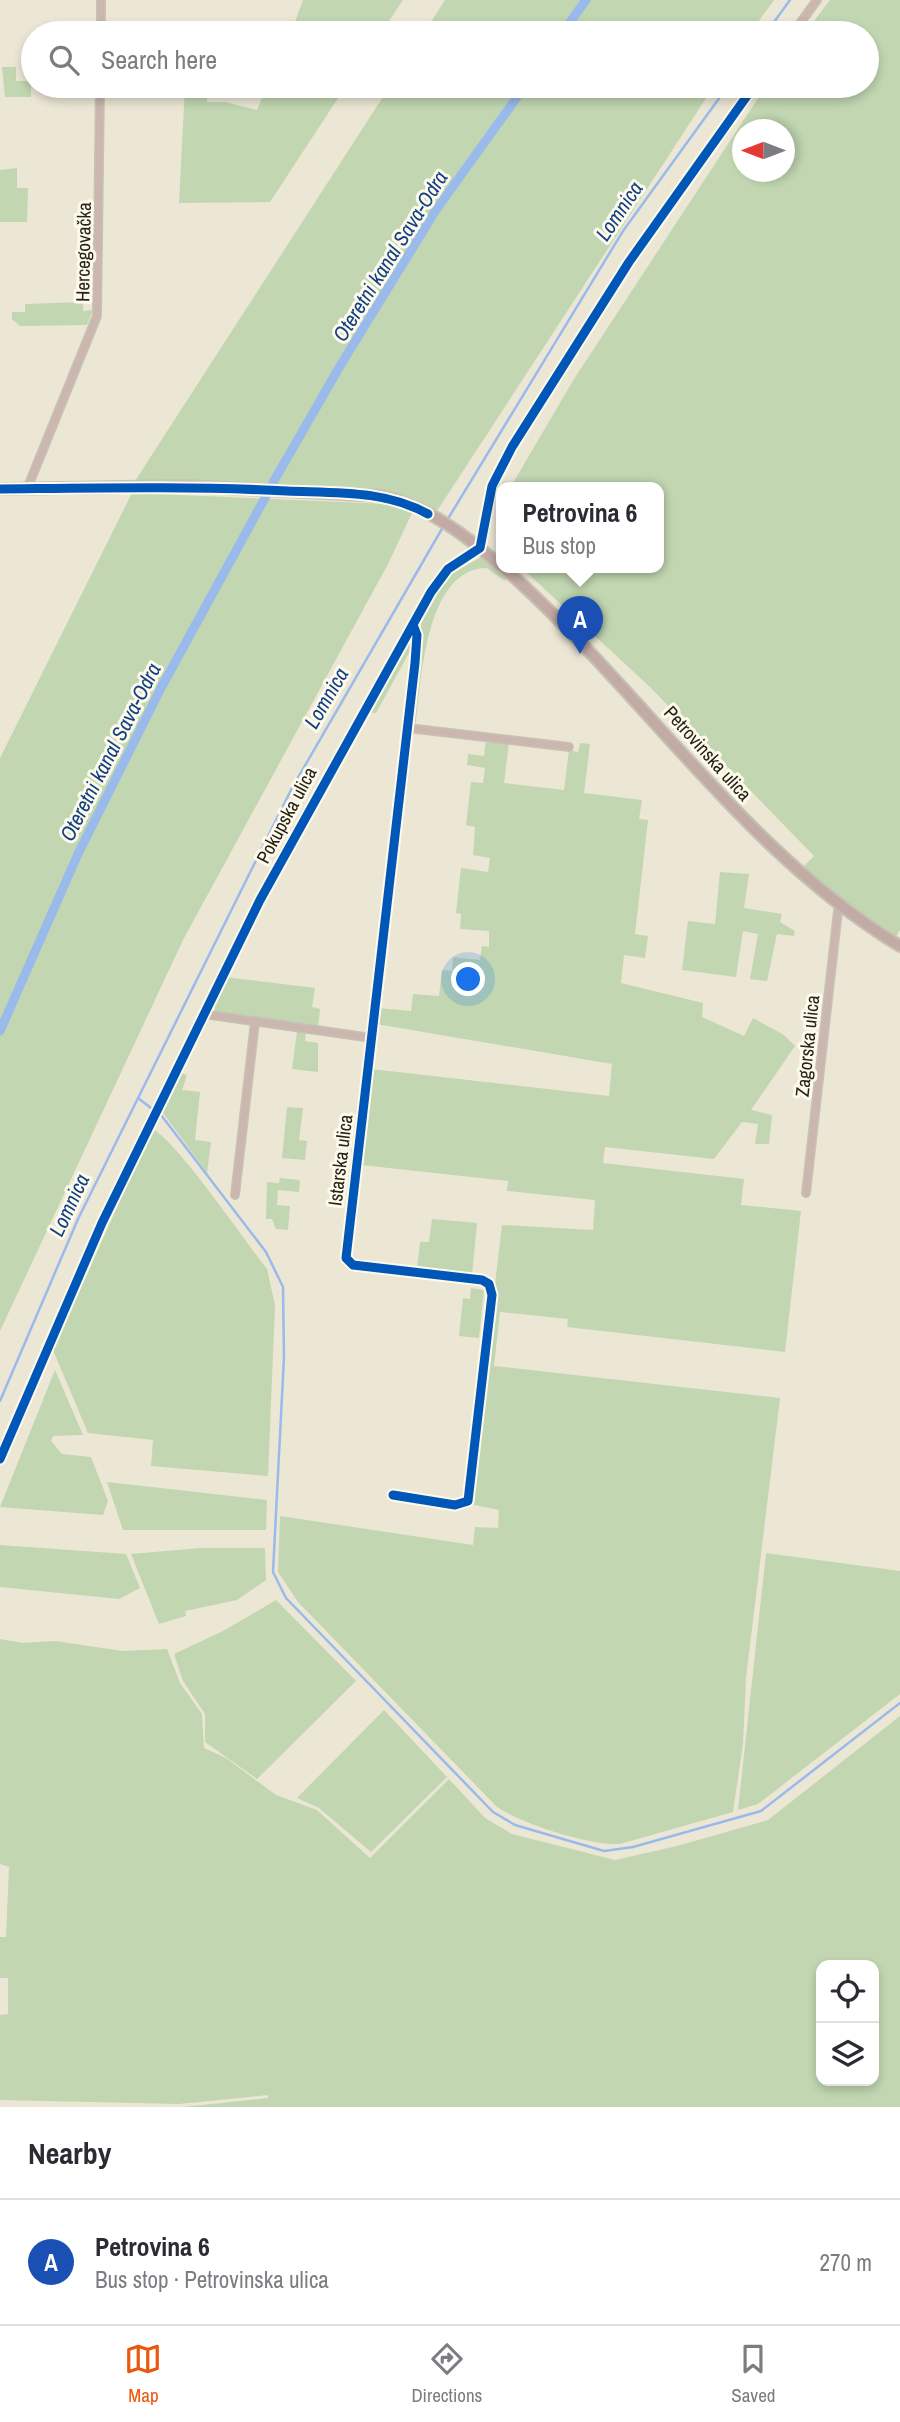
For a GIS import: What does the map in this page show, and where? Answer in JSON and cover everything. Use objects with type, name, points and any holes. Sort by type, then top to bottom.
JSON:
[{"type":"street","points":[[101,0],[101,21]]},
{"type":"street","points":[[802,21],[817,0]]},
{"type":"street","name":"Hercegovačka","points":[[27,489],[97,316],[100,98]]},
{"type":"street","points":[[480,548],[492,486],[512,447],[629,262],[745,98]]},
{"type":"street","name":"Petrovinska ulica","points":[[0,489],[185,486],[363,495],[393,499],[428,514],[455,530],[496,561]]},
{"type":"street","name":"Pokupska ulica","points":[[0,1459],[102,1223],[286,852],[443,574],[480,548]]},
{"type":"street","name":"Petrovinska ulica","points":[[509,573],[643,708],[765,841],[839,902],[900,946]]},
{"type":"street","name":"Istarska ulica","points":[[393,1495],[455,1505],[468,1501],[492,1288],[482,1280],[348,1263],[346,1252],[408,727],[416,644],[413,625]]},
{"type":"street","points":[[408,727],[569,747]]},
{"type":"street","name":"Zagorska ulica","points":[[806,1193],[839,902]]},
{"type":"street","points":[[204,1014],[372,1038]]},
{"type":"street","points":[[234,1195],[255,1022]]},
{"type":"green space","points":[[303,0],[403,0],[389,21],[295,21]]},
{"type":"green space","points":[[445,0],[774,0],[759,21],[432,21]]},
{"type":"green space","points":[[830,0],[900,0],[900,930],[895,938],[802,868],[814,856],[651,688],[527,573],[664,573],[664,482],[514,482],[574,379],[732,138],[732,182],[795,182],[795,119],[744,119],[758,98],[879,98],[879,21],[814,21]]},
{"type":"green space","points":[[2,67],[16,67],[16,81],[21,81],[21,97],[5,97]]},
{"type":"green space","points":[[184,98],[207,98],[207,102],[225,102],[257,110],[262,98],[338,98],[270,202],[179,203]]},
{"type":"green space","points":[[382,98],[706,98],[435,514],[414,499],[388,491],[135,481]]},
{"type":"green space","points":[[17,168],[17,188],[28,188],[27,222],[0,222],[0,170]]},
{"type":"green space","points":[[83,302],[83,311],[93,310],[87,325],[20,326],[12,319],[12,312],[25,312],[25,304]]},
{"type":"green space","points":[[132,493],[388,504],[412,513],[388,564],[183,940],[0,1331],[0,758]]},
{"type":"green space","points":[[483,556],[496,567],[496,573],[506,575],[505,581],[487,568],[467,573],[451,586],[439,605],[430,629],[416,723],[411,722],[422,618],[445,577]]},
{"type":"green space","points":[[413,637],[414,644],[376,713],[367,712],[409,638]]},
{"type":"green space","points":[[486,740],[509,742],[504,783],[564,790],[569,750],[578,752],[580,743],[590,744],[584,793],[642,800],[639,819],[648,820],[635,934],[648,936],[645,958],[624,955],[621,983],[703,1003],[702,1017],[744,1036],[753,1018],[784,1035],[795,1046],[751,1110],[772,1115],[769,1144],[755,1144],[758,1124],[742,1122],[714,1159],[605,1147],[603,1163],[744,1179],[741,1205],[801,1211],[785,1352],[567,1327],[568,1319],[500,1312],[494,1366],[780,1398],[746,1678],[743,1744],[733,1812],[620,1844],[592,1841],[556,1832],[506,1813],[496,1806],[298,1602],[278,1572],[280,1516],[473,1545],[475,1527],[498,1528],[499,1510],[469,1504],[502,1225],[593,1230],[595,1200],[507,1191],[508,1181],[361,1165],[371,1069],[609,1096],[612,1064],[376,1024],[378,1008],[411,1011],[413,994],[439,996],[442,970],[452,971],[453,957],[480,960],[482,946],[489,947],[489,931],[460,929],[461,914],[456,913],[461,868],[488,872],[490,858],[473,855],[475,827],[466,825],[471,782],[483,783],[485,768],[467,765],[468,754],[484,756]]},
{"type":"green space","points":[[720,872],[749,874],[744,908],[782,914],[780,922],[795,931],[794,936],[777,934],[767,981],[750,979],[758,934],[743,931],[736,977],[682,970],[688,921],[715,924]]},
{"type":"green space","points":[[225,977],[315,988],[312,1007],[320,1009],[318,1028],[216,1013],[213,1003]]},
{"type":"green space","points":[[297,1031],[306,1032],[305,1041],[318,1043],[318,1072],[292,1069]]},
{"type":"green space","points":[[179,1072],[187,1075],[182,1090],[200,1092],[195,1140],[211,1142],[207,1173],[161,1110]]},
{"type":"green space","points":[[287,1107],[303,1108],[299,1140],[307,1141],[305,1160],[282,1158]]},
{"type":"green space","points":[[152,1129],[177,1151],[193,1170],[267,1269],[275,1305],[268,1476],[151,1466],[153,1440],[88,1433],[53,1350]]},
{"type":"green space","points":[[280,1178],[300,1180],[299,1192],[278,1190],[277,1205],[290,1206],[288,1230],[276,1229],[272,1219],[266,1219],[267,1182],[279,1183]]},
{"type":"green space","points":[[432,1219],[477,1223],[472,1275],[417,1270],[420,1242],[429,1242]]},
{"type":"green space","points":[[471,1288],[484,1290],[479,1338],[459,1336],[463,1298],[470,1299]]},
{"type":"green space","points":[[55,1370],[83,1435],[53,1436],[51,1441],[62,1454],[91,1457],[108,1501],[103,1515],[0,1507]]},
{"type":"green space","points":[[107,1482],[267,1500],[266,1530],[123,1530]]},
{"type":"green space","points":[[0,1545],[126,1554],[140,1588],[119,1599],[0,1587]]},
{"type":"green space","points":[[201,1548],[265,1548],[266,1580],[237,1600],[185,1611],[186,1616],[159,1624],[131,1554]]},
{"type":"green space","points":[[766,1553],[900,1571],[900,1694],[758,1804],[738,1810]]},
{"type":"green space","points":[[276,1600],[356,1681],[257,1779],[205,1742],[205,1714],[183,1681],[174,1654],[225,1630]]},
{"type":"green space","points":[[0,1639],[23,1643],[55,1641],[123,1651],[167,1649],[180,1683],[202,1714],[204,1748],[226,1758],[276,1795],[317,1810],[370,1858],[449,1779],[485,1818],[512,1834],[615,1860],[677,1846],[768,1820],[900,1716],[900,2107],[183,2107],[268,2098],[268,2095],[179,2104],[0,2100],[0,2015],[8,2014],[8,1978],[0,1978],[0,1937],[6,1937],[9,1867],[0,1864]]},
{"type":"green space","points":[[384,1710],[447,1777],[371,1852],[319,1808],[297,1798]]},
{"type":"waterway","name":"Oteretni kanal Sava-Odra","points":[[571,21],[586,0]]},
{"type":"waterway","name":"Lomnica","points":[[775,21],[790,0]]},
{"type":"waterway","name":"Oteretni kanal Sava-Odra","points":[[271,486],[340,366],[436,210],[516,98]]},
{"type":"waterway","name":"Lomnica","points":[[446,522],[623,231],[719,98]]},
{"type":"waterway","name":"Oteretni kanal Sava-Odra","points":[[0,1031],[78,854],[161,688],[266,496]]},
{"type":"waterway","name":"Lomnica","points":[[0,1401],[78,1219],[292,788],[443,527]]},
{"type":"waterway","points":[[138,1098],[151,1108]]},
{"type":"waterway","points":[[161,1115],[266,1252],[283,1287],[284,1357],[273,1572],[286,1598],[493,1812],[515,1825],[604,1851],[633,1847],[761,1811],[900,1703]]},
{"type":"cycle path","points":[[0,1459],[102,1223],[260,900],[431,592],[448,569],[480,548],[492,486],[512,447],[629,262],[745,98]]},
{"type":"cycle path","points":[[0,489],[251,489],[359,494],[395,501],[428,514]]},
{"type":"cycle path","points":[[393,1495],[455,1505],[468,1501],[492,1295],[489,1284],[482,1280],[353,1265],[346,1258],[415,663],[417,635],[413,625]]},
{"type":"place","name":"Petrovina 6","points":[[580,654]]}]
